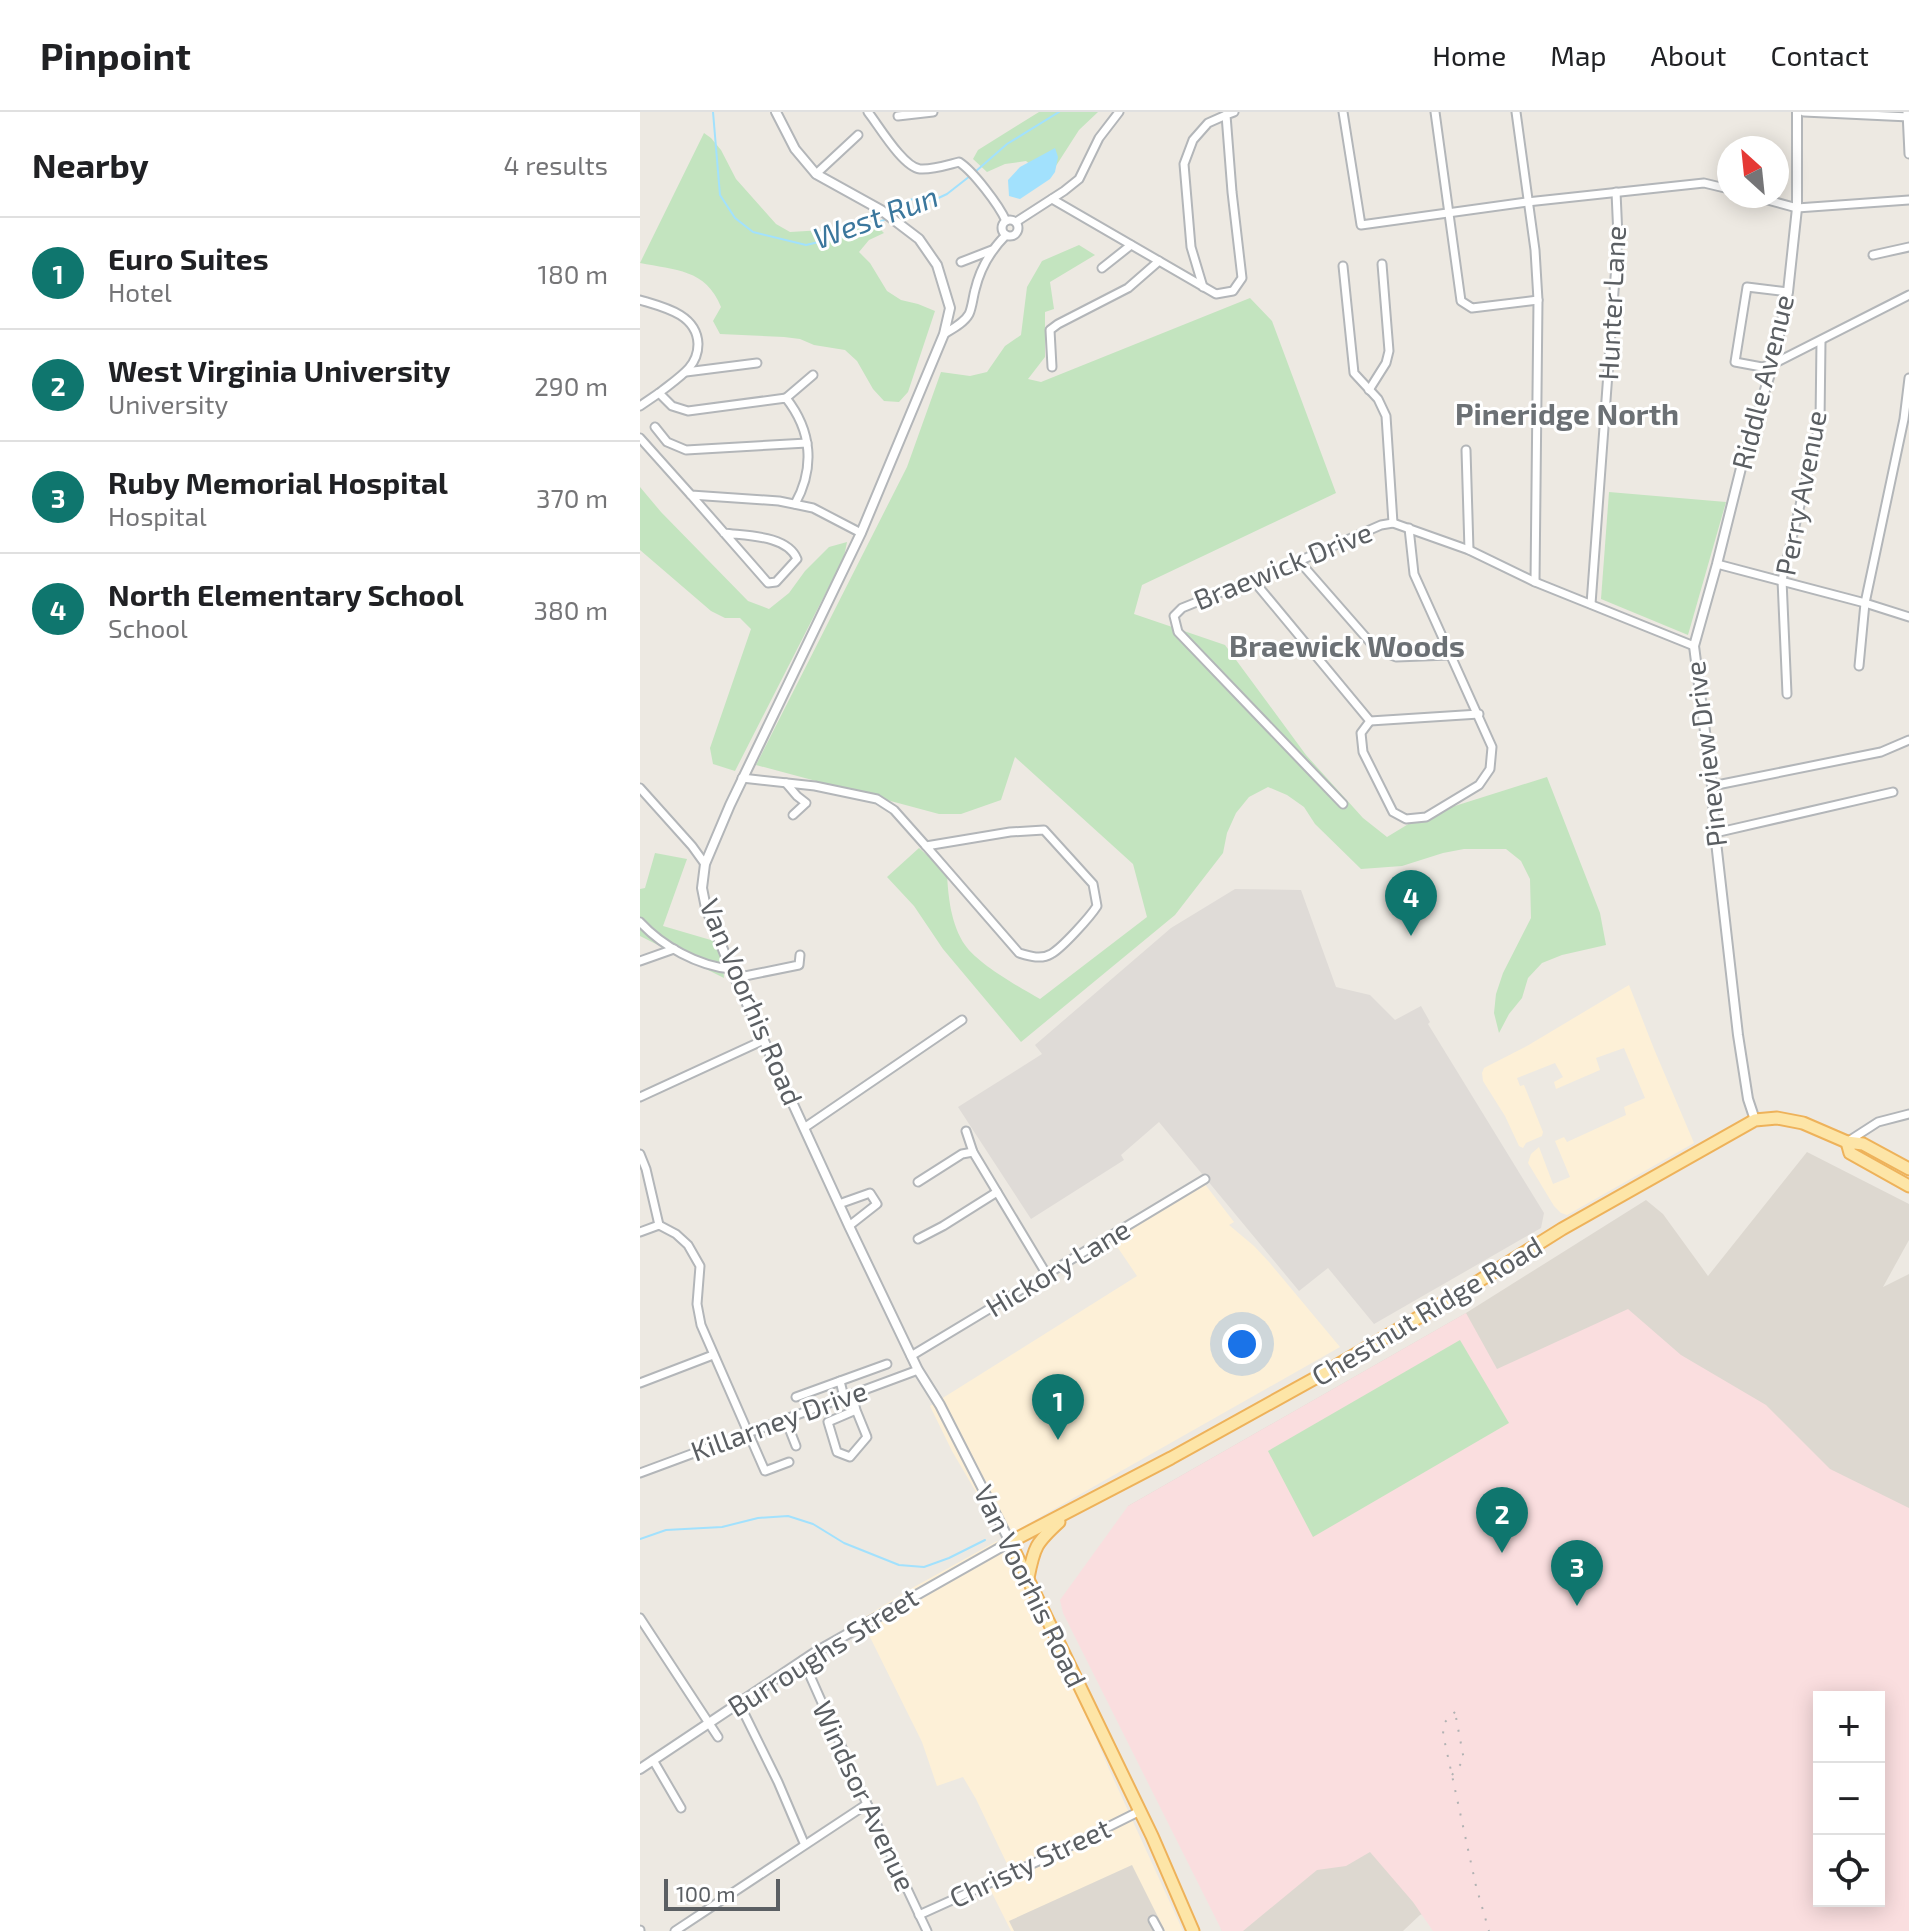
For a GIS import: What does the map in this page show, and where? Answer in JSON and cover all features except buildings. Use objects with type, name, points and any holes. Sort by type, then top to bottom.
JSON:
[{"type":"main road","points":[[1755,1120],[1790,1119],[1847,1142],[1863,1144],[1909,1169]]},
{"type":"main road","name":"Chestnut Ridge Road","points":[[1010,1542],[1330,1370],[1562,1229],[1755,1120]]},
{"type":"main road","points":[[1847,1142],[1850,1153],[1909,1186]]},
{"type":"main road","points":[[1028,1579],[1035,1548],[1040,1540],[1071,1511]]},
{"type":"main road","name":"Van Voorhis Road","points":[[1010,1542],[1140,1811],[1193,1931]]},
{"type":"street","points":[[778,115],[787,112]]},
{"type":"street","points":[[868,112],[903,157],[916,168],[963,164],[1006,221]]},
{"type":"street","points":[[898,116],[933,112]]},
{"type":"street","points":[[1016,222],[1079,179],[1099,138],[1119,112]]},
{"type":"street","points":[[1343,112],[1361,225],[1616,192],[1704,183],[1717,186]]},
{"type":"street","points":[[1435,112],[1461,301],[1472,308],[1538,300]]},
{"type":"street","points":[[1516,112],[1535,250],[1538,300],[1535,582]]},
{"type":"street","name":"Riddle Avenue","points":[[1694,646],[1741,468],[1773,364],[1788,292],[1797,208],[1797,112]]},
{"type":"street","points":[[1804,112],[1908,116],[1909,154]]},
{"type":"street","points":[[1052,199],[1203,287],[1216,294],[1233,291],[1242,278],[1232,192],[1230,114],[1208,123],[1193,140],[1184,164],[1191,247],[1203,287]]},
{"type":"street","name":"Van Voorhis Road","points":[[778,115],[795,149],[816,174],[885,213],[919,239],[937,265],[950,308],[944,334],[861,533],[742,778],[705,864],[702,888],[706,908],[733,974],[849,1226],[918,1370],[940,1405],[1010,1542]]},
{"type":"street","points":[[816,174],[858,135]]},
{"type":"street","name":"Hunter Lane","points":[[1591,604],[1618,237],[1616,192]]},
{"type":"street","points":[[1789,206],[1797,208],[1909,200]]},
{"type":"street","points":[[1006,221],[1016,222]]},
{"type":"street","points":[[1006,221],[1002,228],[1006,235]]},
{"type":"street","points":[[1006,235],[1015,234],[1018,227],[1016,222]]},
{"type":"street","points":[[944,334],[970,313],[976,286],[992,250],[1006,235]]},
{"type":"street","points":[[1102,268],[1131,245]]},
{"type":"street","points":[[1873,255],[1909,247]]},
{"type":"street","points":[[961,262],[992,250]]},
{"type":"street","points":[[1052,367],[1050,330],[1128,288],[1159,261]]},
{"type":"street","points":[[1369,390],[1386,363],[1389,351],[1382,264]]},
{"type":"street","points":[[1343,266],[1354,373],[1378,399],[1386,416],[1393,523]]},
{"type":"street","points":[[1788,292],[1747,287],[1735,362],[1753,367],[1773,364],[1909,295]]},
{"type":"street","points":[[640,300],[670,309],[686,319],[698,341],[693,363],[640,406]]},
{"type":"street","name":"Perry Avenue","points":[[1787,694],[1782,580],[1820,422],[1821,341]]},
{"type":"street","points":[[684,372],[757,363]]},
{"type":"street","points":[[659,393],[672,406],[692,411],[786,398],[813,375]]},
{"type":"street","points":[[1859,666],[1865,603],[1904,419],[1909,378]]},
{"type":"street","points":[[786,398],[800,418],[809,455],[807,475],[795,504]]},
{"type":"street","points":[[655,427],[667,442],[686,450],[807,443]]},
{"type":"street","points":[[640,438],[768,583],[776,582],[797,559],[794,550],[780,541],[724,533]]},
{"type":"street","points":[[1466,450],[1469,550]]},
{"type":"street","points":[[691,495],[779,501],[813,508],[861,533]]},
{"type":"street","name":"Braewick Drive","points":[[1343,804],[1178,632],[1174,616],[1182,608],[1381,525],[1393,523],[1409,528]]},
{"type":"street","points":[[1409,528],[1414,574],[1479,714],[1492,747],[1490,769],[1479,785],[1426,817],[1406,819],[1393,812],[1363,752],[1361,733],[1370,721],[1479,714]]},
{"type":"street","name":"Pineview Drive","points":[[1409,528],[1469,550],[1535,582],[1694,646],[1738,1035],[1748,1099],[1755,1120]]},
{"type":"street","points":[[1299,561],[1376,649],[1396,657],[1449,655]]},
{"type":"street","points":[[1717,564],[1909,617]]},
{"type":"street","points":[[1253,580],[1370,721]]},
{"type":"street","points":[[1712,786],[1881,752],[1909,740]]},
{"type":"street","points":[[742,778],[815,786],[877,799],[894,810],[1019,953],[1033,957],[1050,956],[1090,917],[1097,906],[1093,884],[1044,830],[1010,832],[926,846]]},
{"type":"street","points":[[786,783],[806,803],[793,815]]},
{"type":"street","points":[[640,788],[705,864]]},
{"type":"street","points":[[1715,833],[1893,792]]},
{"type":"street","points":[[640,922],[674,949],[733,974],[799,965],[800,955]]},
{"type":"street","points":[[640,961],[674,949]]},
{"type":"street","points":[[804,1128],[962,1020]]},
{"type":"street","points":[[640,1097],[764,1040]]},
{"type":"street","points":[[1847,1142],[1878,1122],[1909,1114]]},
{"type":"street","points":[[966,1131],[973,1152],[1047,1275]]},
{"type":"street","points":[[918,1182],[962,1154],[973,1152]]},
{"type":"street","points":[[640,1154],[659,1225]]},
{"type":"street","name":"Hickory Lane","points":[[911,1356],[1205,1179]]},
{"type":"street","points":[[918,1239],[997,1192]]},
{"type":"street","points":[[839,1204],[870,1193],[877,1204],[849,1226]]},
{"type":"street","points":[[640,1232],[659,1225],[688,1245],[700,1266],[697,1304],[701,1325],[765,1471],[789,1462]]},
{"type":"street","points":[[640,1383],[713,1355]]},
{"type":"street","points":[[796,1397],[887,1364]]},
{"type":"street","name":"Killarney Drive","points":[[640,1473],[918,1370]]},
{"type":"street","points":[[840,1381],[856,1410],[867,1437],[850,1457],[837,1452],[828,1422],[856,1410]]},
{"type":"street","points":[[785,1418],[796,1446]]},
{"type":"street","name":"Burroughs Street","points":[[640,1769],[803,1660],[1010,1542]]},
{"type":"street","points":[[640,1618],[718,1737]]},
{"type":"street","name":"Windsor Avenue","points":[[803,1660],[927,1931]]},
{"type":"street","points":[[739,1703],[804,1843]]},
{"type":"street","points":[[653,1760],[681,1808]]},
{"type":"street","points":[[675,1931],[867,1804]]},
{"type":"street","name":"Christy Street","points":[[919,1915],[1140,1811]]},
{"type":"street","points":[[1153,1920],[1159,1931]]},
{"type":"shaded area","points":[[1235,889],[1301,890],[1336,987],[1370,995],[1395,1020],[1421,1006],[1430,1022],[1428,1024],[1544,1213],[1541,1228],[1374,1324],[1328,1268],[1299,1291],[1159,1122],[1121,1155],[1124,1160],[1031,1219],[958,1107],[1042,1054],[1035,1045],[1171,928]]},
{"type":"shaded area","points":[[1629,985],[1694,1143],[1567,1215],[1554,1206],[1528,1163],[1531,1154],[1539,1147],[1553,1184],[1570,1177],[1555,1141],[1564,1137],[1567,1142],[1626,1115],[1624,1107],[1645,1098],[1624,1048],[1596,1058],[1600,1070],[1556,1089],[1554,1082],[1563,1077],[1555,1063],[1517,1078],[1520,1086],[1524,1085],[1543,1132],[1542,1136],[1526,1143],[1523,1148],[1519,1146],[1483,1081],[1482,1073],[1484,1068]]},
{"type":"shaded area","points":[[1807,1152],[1909,1204],[1909,1240],[1883,1287],[1909,1274],[1909,1931],[1489,1885],[1420,1915],[1403,1931],[1222,1931],[1128,1506],[1466,1313],[1646,1200],[1663,1214],[1708,1276]]},
{"type":"shaded area","points":[[1204,1183],[1234,1222],[1229,1225],[1269,1262],[1340,1347],[1003,1538],[952,1451],[930,1406],[1137,1276],[1112,1239]]},
{"type":"shaded area","points":[[1628,1309],[1681,1355],[1766,1405],[1830,1469],[1909,1508],[1909,1931],[1433,1931],[1413,1902],[1370,1852],[1346,1866],[1317,1870],[1243,1931],[1222,1931],[1063,1613],[1060,1600],[1128,1506],[1466,1313],[1497,1369]]},
{"type":"shaded area","points":[[997,1541],[1034,1603],[1073,1684],[1183,1931],[1011,1931],[986,1881],[1009,1868],[976,1799],[963,1777],[937,1786],[922,1742],[861,1619]]},
{"type":"shaded area","points":[[1132,1865],[1165,1931],[1014,1931],[1009,1921]]},
{"type":"green space","points":[[1039,112],[1098,112],[1079,130],[1052,172],[1042,174],[1026,161],[1005,164],[987,172],[973,159],[978,150]]},
{"type":"green space","points":[[704,133],[721,150],[736,179],[776,224],[790,232],[840,229],[857,221],[873,222],[884,233],[869,240],[859,252],[870,263],[887,291],[901,300],[935,311],[908,392],[899,402],[884,401],[873,389],[857,361],[845,350],[814,345],[800,339],[720,334],[713,321],[721,307],[707,285],[688,273],[640,263]]},
{"type":"green space","points":[[1079,245],[1095,255],[1050,282],[1054,309],[1045,312],[1045,357],[1028,379],[1041,382],[1250,298],[1272,321],[1336,493],[1142,585],[1134,614],[1225,645],[1306,755],[1363,818],[1387,837],[1420,817],[1547,777],[1600,913],[1606,945],[1542,963],[1528,978],[1522,998],[1499,1033],[1494,1013],[1496,994],[1503,973],[1531,918],[1530,879],[1521,861],[1506,849],[1464,849],[1402,866],[1361,869],[1315,824],[1304,807],[1268,787],[1249,797],[1236,813],[1223,853],[1175,915],[1021,1042],[943,949],[914,906],[887,877],[919,848],[947,873],[953,919],[965,945],[989,967],[1040,999],[1147,917],[1133,864],[1015,757],[1001,800],[961,814],[939,814],[756,765],[907,467],[941,372],[970,376],[987,372],[1005,346],[1021,335],[1027,287],[1042,261]]},
{"type":"green space","points":[[640,487],[748,601],[769,609],[789,593],[829,547],[847,542],[844,557],[735,771],[713,764],[710,748],[751,629],[740,618],[725,618],[711,611],[640,550]]},
{"type":"green space","points":[[1609,492],[1726,502],[1688,635],[1601,599]]},
{"type":"green space","points":[[655,853],[687,859],[663,926],[721,943],[724,978],[640,936],[640,889],[645,888]]},
{"type":"green space","points":[[1460,1340],[1509,1423],[1313,1537],[1268,1451]]},
{"type":"water","points":[[1055,148],[1058,157],[1050,179],[1020,199],[1009,196],[1008,180],[1020,167]]},
{"type":"waterway","name":"West Run","points":[[713,112],[720,195],[735,218],[753,232],[806,245],[853,234],[886,219]]},
{"type":"waterway","name":"West Run","points":[[975,172],[1007,144],[1059,112]]},
{"type":"waterway","name":"West Run","points":[[891,215],[915,198],[932,201],[947,194],[970,176]]},
{"type":"waterway","points":[[640,1539],[666,1530],[722,1527],[758,1518],[788,1516],[813,1524],[844,1543],[899,1565],[924,1567],[985,1540]]},
{"type":"railway","points":[[1455,1712],[1444,1723],[1443,1734],[1476,1886],[1489,1931]]},
{"type":"railway","points":[[1452,1775],[1464,1760],[1455,1712]]},
{"type":"place","name":"North Elementary School","points":[[1411,936]]},
{"type":"place","name":"Euro Suites","points":[[1058,1440]]},
{"type":"place","name":"West Virginia University","points":[[1502,1553]]},
{"type":"place","name":"Ruby Memorial Hospital","points":[[1577,1606]]},
{"type":"district","name":"Pineridge North","points":[[1567,415]]},
{"type":"district","name":"Braewick Woods","points":[[1347,647]]}]
